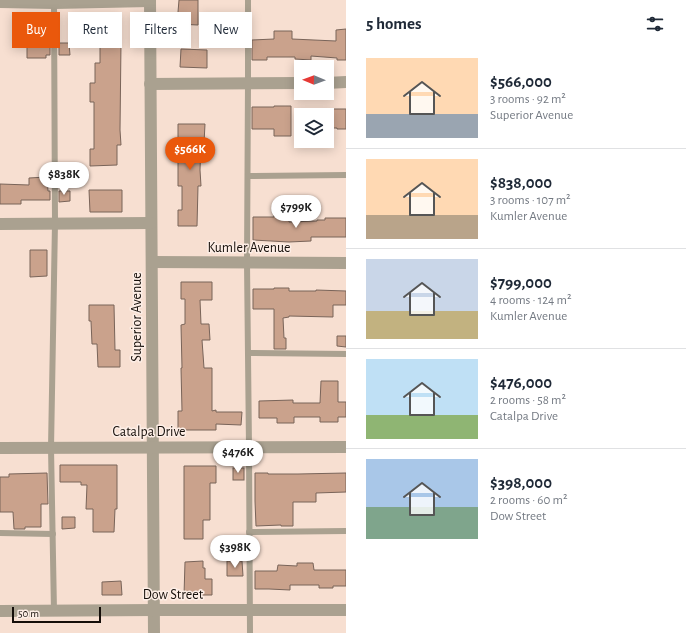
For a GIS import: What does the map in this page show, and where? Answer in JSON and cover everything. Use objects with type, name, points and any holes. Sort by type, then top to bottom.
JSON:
[{"type":"street","points":[[0,2],[150,1]]},
{"type":"street","name":"Superior Avenue","points":[[150,1],[154,633]]},
{"type":"street","points":[[334,82],[346,82]]},
{"type":"street","points":[[150,84],[294,83]]},
{"type":"street","points":[[0,224],[151,223]]},
{"type":"street","name":"Kumler Avenue","points":[[152,262],[346,263]]},
{"type":"street","name":"Catalpa Drive","points":[[0,448],[346,447]]},
{"type":"street","name":"Dow Street","points":[[0,611],[346,610]]},
{"type":"lane","points":[[248,0],[247,263],[250,633]]},
{"type":"lane","points":[[54,1],[54,224],[51,448],[54,611]]},
{"type":"lane","points":[[248,176],[346,175]]},
{"type":"lane","points":[[248,353],[346,354]]},
{"type":"lane","points":[[250,532],[346,531]]},
{"type":"lane","points":[[0,532],[53,534]]},
{"type":"building","points":[[179,0],[198,0],[198,25],[191,25],[191,12],[178,12]]},
{"type":"building","points":[[346,29],[346,60],[311,56],[311,60],[295,59],[295,57],[267,57],[267,60],[252,60],[252,40],[274,39],[274,31],[292,31],[292,39],[336,41],[336,30]]},
{"type":"building","points":[[60,43],[68,43],[70,55],[59,55]]},
{"type":"building","points":[[27,48],[50,48],[50,55],[46,55],[46,58],[27,58]]},
{"type":"building","points":[[100,48],[121,48],[121,145],[117,145],[117,165],[90,166],[90,149],[94,149],[94,102],[90,102],[90,83],[95,83],[95,63],[100,63]]},
{"type":"building","points":[[181,49],[207,50],[207,68],[180,67]]},
{"type":"building","points":[[291,106],[291,136],[274,136],[274,129],[252,129],[252,107]]},
{"type":"building","points":[[334,109],[346,109],[346,129],[334,128]]},
{"type":"building","points":[[178,124],[205,124],[204,143],[201,143],[201,186],[198,186],[197,226],[178,226],[178,210],[182,210],[182,186],[178,186]]},
{"type":"building","points":[[47,177],[50,200],[21,200],[21,204],[0,204],[0,184],[29,185],[29,178]]},
{"type":"building","points":[[89,190],[122,190],[122,212],[90,212]]},
{"type":"building","points":[[59,191],[70,191],[70,201],[59,202]]},
{"type":"building","points":[[274,215],[289,215],[289,222],[317,221],[325,220],[325,218],[346,218],[346,237],[311,237],[311,241],[289,242],[253,240],[253,217],[274,217]]},
{"type":"building","points":[[30,250],[47,250],[47,276],[30,277]]},
{"type":"building","points":[[181,282],[212,282],[212,300],[200,300],[201,324],[209,324],[210,340],[202,340],[204,368],[212,368],[212,411],[242,412],[241,425],[216,424],[216,430],[178,430],[178,411],[182,411],[181,325],[185,324],[185,299],[181,299]]},
{"type":"building","points":[[289,288],[289,291],[346,291],[346,305],[333,305],[333,317],[289,316],[283,318],[286,349],[274,349],[274,309],[253,309],[253,289]]},
{"type":"building","points":[[89,305],[114,305],[115,350],[120,350],[120,367],[98,367],[97,344],[92,344],[91,321],[89,321]]},
{"type":"building","points":[[337,336],[346,336],[346,347],[337,346]]},
{"type":"building","points":[[321,381],[338,381],[338,402],[346,402],[346,417],[338,417],[338,422],[320,422],[320,417],[294,417],[294,423],[277,423],[277,418],[259,418],[259,401],[293,400],[293,403],[320,403]]},
{"type":"building","points":[[60,465],[117,465],[117,509],[115,509],[114,532],[93,532],[93,509],[86,509],[87,485],[81,485],[81,482],[60,482]]},
{"type":"building","points":[[184,466],[216,466],[216,483],[210,483],[210,520],[203,520],[203,539],[184,539]]},
{"type":"building","points":[[233,468],[244,468],[244,480],[233,480]]},
{"type":"building","points":[[47,473],[48,504],[41,504],[41,527],[14,529],[13,512],[0,512],[0,477],[9,477],[9,474]]},
{"type":"building","points":[[255,473],[346,473],[346,492],[316,493],[316,502],[293,502],[293,526],[256,526]]},
{"type":"building","points":[[62,517],[75,517],[75,528],[62,529]]},
{"type":"building","points":[[203,561],[203,568],[205,568],[205,579],[212,579],[212,595],[184,595],[185,562]]},
{"type":"building","points":[[227,561],[242,561],[243,576],[227,576]]},
{"type":"building","points":[[297,563],[313,563],[314,570],[346,570],[346,586],[319,588],[319,585],[290,585],[290,590],[255,589],[255,571],[277,571],[278,565],[297,566]]},
{"type":"building","points":[[121,581],[122,595],[102,595],[102,582]]}]
